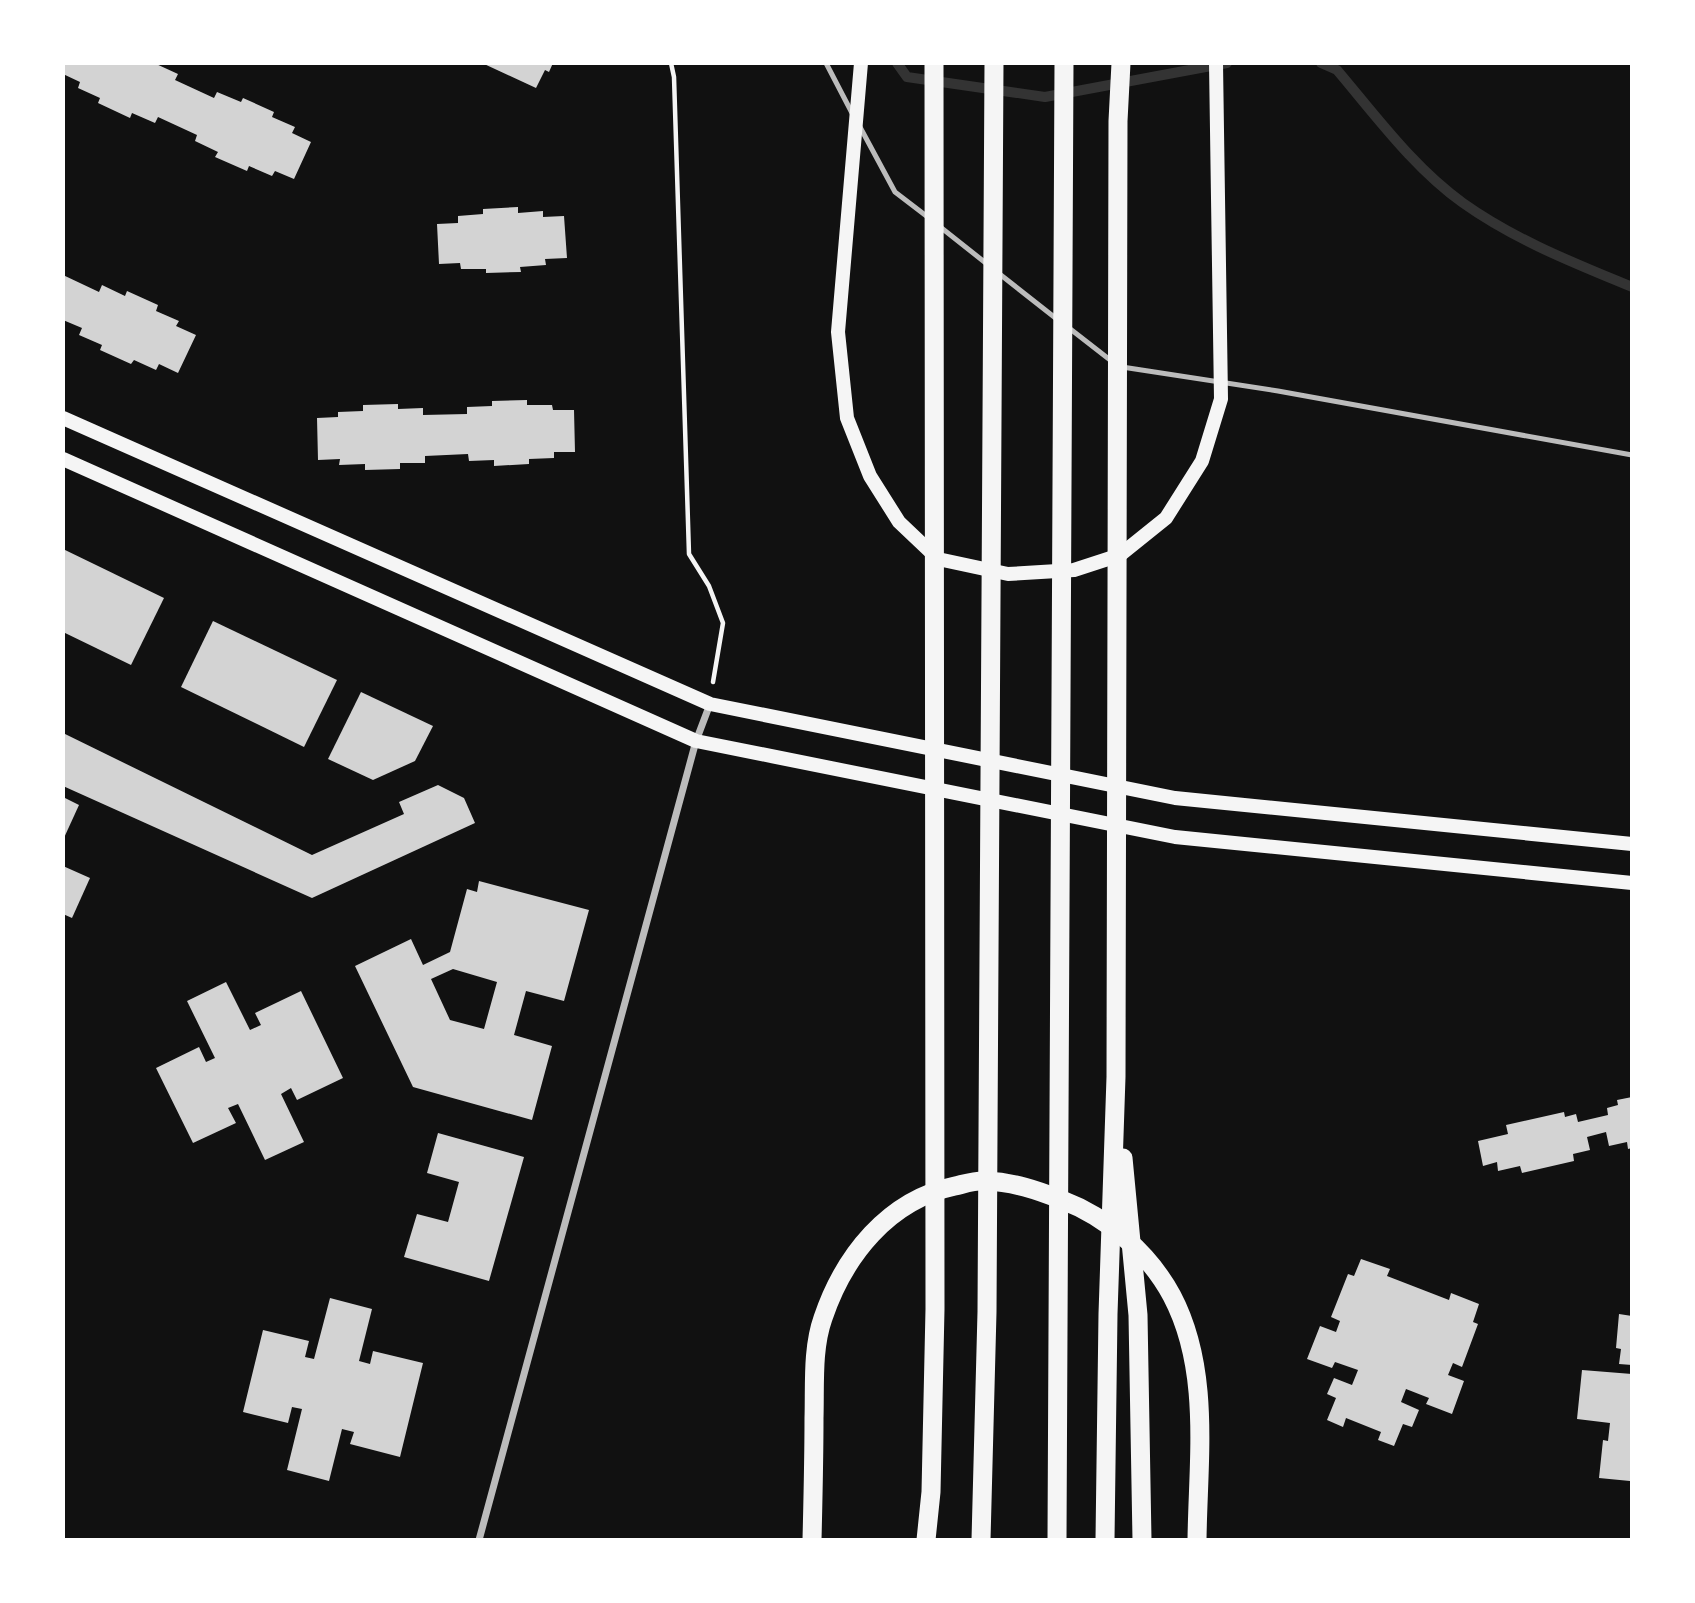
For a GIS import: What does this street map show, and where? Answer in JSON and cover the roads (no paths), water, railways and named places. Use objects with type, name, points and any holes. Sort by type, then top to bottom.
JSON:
[{"type":"highway","points":[[926,1540],[931,1492],[935,1309],[934,63]]},
{"type":"highway","points":[[981,1540],[987,1312],[994,63]]},
{"type":"highway","points":[[1057,1540],[1064,63]]},
{"type":"highway","points":[[1065,118],[1071,63]]},
{"type":"highway","points":[[1105,1540],[1108,1314],[1116,1077],[1118,149],[1121,63]]},
{"type":"highway","points":[[1116,1077],[1138,1315],[1142,1540]]},
{"type":"highway","points":[[812,1540],[815,1370],[822,1321],[841,1273],[869,1236],[897,1211],[935,1190],[983,1180],[1030,1187],[1075,1205],[1112,1226],[1145,1259],[1171,1295],[1192,1347],[1198,1388],[1197,1540]]},
{"type":"main road","points":[[861,63],[838,332],[847,418],[870,475],[900,522],[937,559],[1008,574],[1074,570],[1121,555],[1166,518],[1202,461],[1221,400],[1216,63]]},
{"type":"main road","points":[[63,418],[710,704],[1175,798],[1632,845]]},
{"type":"main road","points":[[63,459],[696,741],[1175,838],[1632,883]]},
{"type":"street","points":[[479,1540],[696,741],[710,704]]},
{"type":"lane","points":[[825,63],[895,192],[1118,366],[1278,391],[1632,455]]},
{"type":"waterway","points":[[897,63],[907,77],[1045,97],[1227,63]]},
{"type":"waterway","points":[[1321,63],[1337,70],[1412,158],[1463,203],[1524,240],[1632,287]]}]
